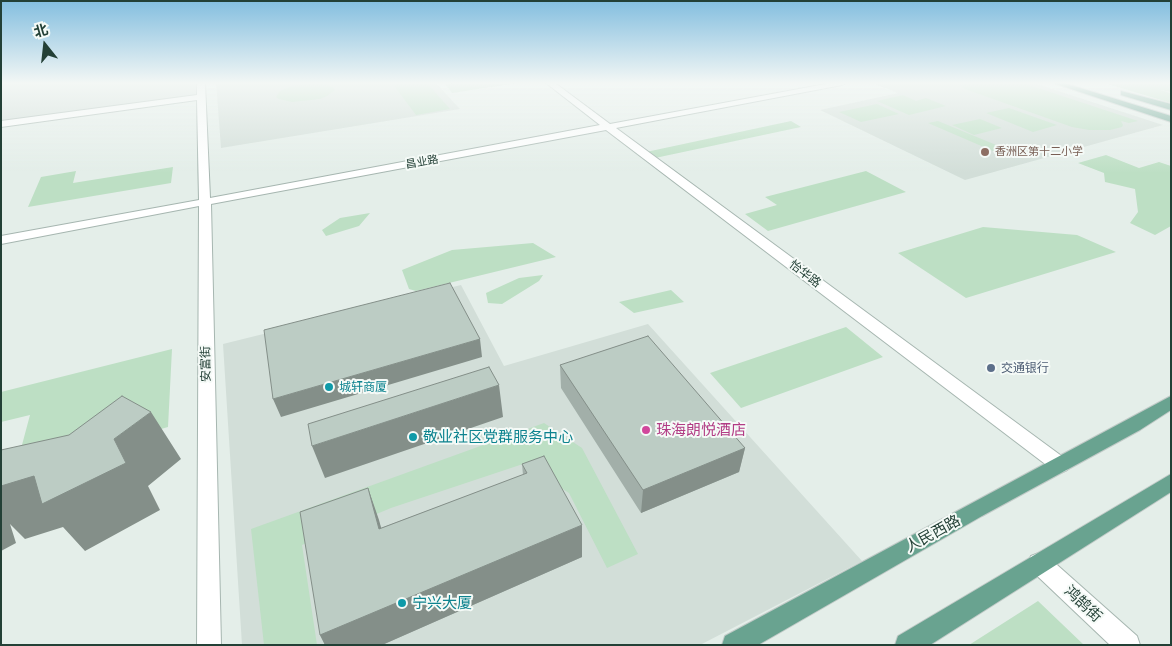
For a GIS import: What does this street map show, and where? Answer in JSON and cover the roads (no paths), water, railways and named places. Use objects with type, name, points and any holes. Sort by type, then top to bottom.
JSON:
[{"type":"main road","points":[[1152,113],[1171,119]]},
{"type":"main road","name":"人民西路","points":[[734,645],[1134,425],[1171,402]]},
{"type":"main road","points":[[907,645],[1171,482]]},
{"type":"street","points":[[1,124],[65,113]]},
{"type":"street","name":"安富街","points":[[202,113],[206,202],[209,645]]},
{"type":"street","name":"怡华路","points":[[590,113],[1060,465]]},
{"type":"street","name":"昌业路","points":[[1,240],[687,113]]},
{"type":"street","name":"鸿鹄街","points":[[1039,563],[1128,645]]},
{"type":"place","name":"香洲区第十二小学","points":[[985,152]]},
{"type":"place","name":"交通银行","points":[[991,368]]},
{"type":"place","name":"城轩商厦","points":[[329,387]]},
{"type":"place","name":"珠海朗悦酒店","points":[[646,430]]},
{"type":"place","name":"敬业社区党群服务中心","points":[[413,437]]},
{"type":"place","name":"宁兴大厦","points":[[402,603]]}]
